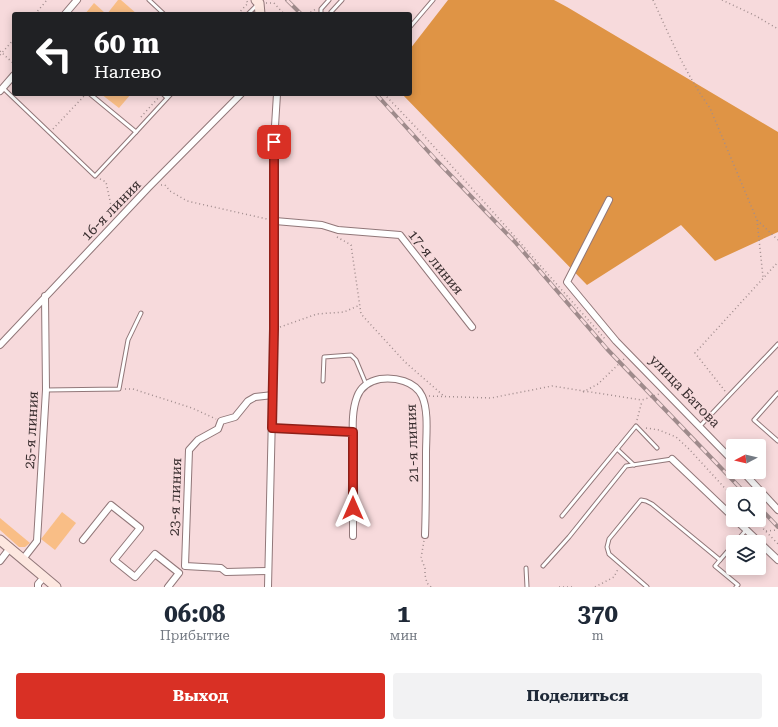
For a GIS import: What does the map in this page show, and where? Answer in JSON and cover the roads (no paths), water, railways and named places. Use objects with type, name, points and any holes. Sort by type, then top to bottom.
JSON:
[{"type":"street","points":[[67,12],[77,0]]},
{"type":"street","points":[[257,2],[260,12]]},
{"type":"street","points":[[1,89],[12,77]]},
{"type":"street","name":"16-я линия","points":[[0,345],[148,188],[239,96]]},
{"type":"street","points":[[268,587],[273,395],[275,221],[274,142],[276,96]]},
{"type":"street","name":"улица Батова","points":[[609,200],[567,282],[616,341],[726,454]]},
{"type":"street","name":"17-я линия","points":[[275,221],[322,225],[338,230],[400,234],[472,327]]},
{"type":"street","name":"25-я линия","points":[[23,559],[37,541],[46,390],[45,296]]},
{"type":"street","name":"21-я линия","points":[[366,384],[374,380],[382,379],[392,378],[403,380],[418,391],[422,396],[426,433],[425,536]]},
{"type":"street","points":[[353,536],[354,412],[360,390],[366,384]]},
{"type":"street","name":"23-я линия","points":[[268,571],[226,572],[221,568],[185,566],[189,450],[198,440],[218,429],[221,421],[235,416],[248,401],[255,397],[273,395]]},
{"type":"street","points":[[272,428],[353,432]]},
{"type":"street","points":[[672,460],[726,510]]},
{"type":"street","points":[[749,479],[778,510]]},
{"type":"street","points":[[83,540],[111,505],[140,528],[114,560],[136,578],[155,554],[179,573],[168,587]]},
{"type":"street","points":[[743,527],[751,535]]},
{"type":"street","points":[[0,540],[56,587]]},
{"type":"street","points":[[0,561],[10,548]]},
{"type":"street","points":[[766,549],[778,560]]},
{"type":"street","points":[[38,587],[38,584],[44,577]]},
{"type":"lane","points":[[149,0],[162,12]]},
{"type":"lane","points":[[321,12],[321,9],[329,0]]},
{"type":"lane","points":[[331,12],[342,0]]},
{"type":"lane","points":[[412,25],[433,0]]},
{"type":"lane","points":[[250,12],[257,2]]},
{"type":"lane","points":[[1,89],[95,176],[167,98]]},
{"type":"lane","points":[[92,96],[136,132]]},
{"type":"lane","points":[[46,390],[119,389],[128,340],[141,313]]},
{"type":"lane","points":[[700,426],[778,344]]},
{"type":"lane","points":[[323,381],[324,357],[351,355],[356,360],[366,384]]},
{"type":"lane","points":[[778,393],[754,420],[778,441]]},
{"type":"lane","points":[[562,516],[636,426],[657,448]]},
{"type":"lane","points":[[617,449],[634,465]]},
{"type":"lane","points":[[544,566],[626,466],[672,460]]},
{"type":"lane","points":[[647,587],[609,554],[607,547],[609,539],[641,500],[652,504],[720,560]]},
{"type":"lane","points":[[742,535],[746,530]]},
{"type":"lane","points":[[726,553],[715,566],[738,585],[736,587]]},
{"type":"lane","points":[[526,568],[527,587]]},
{"type":"railway","points":[[287,0],[299,12]]},
{"type":"railway","points":[[378,96],[436,160],[515,242],[607,349],[739,487]]},
{"type":"railway","points":[[766,514],[778,527]]}]
